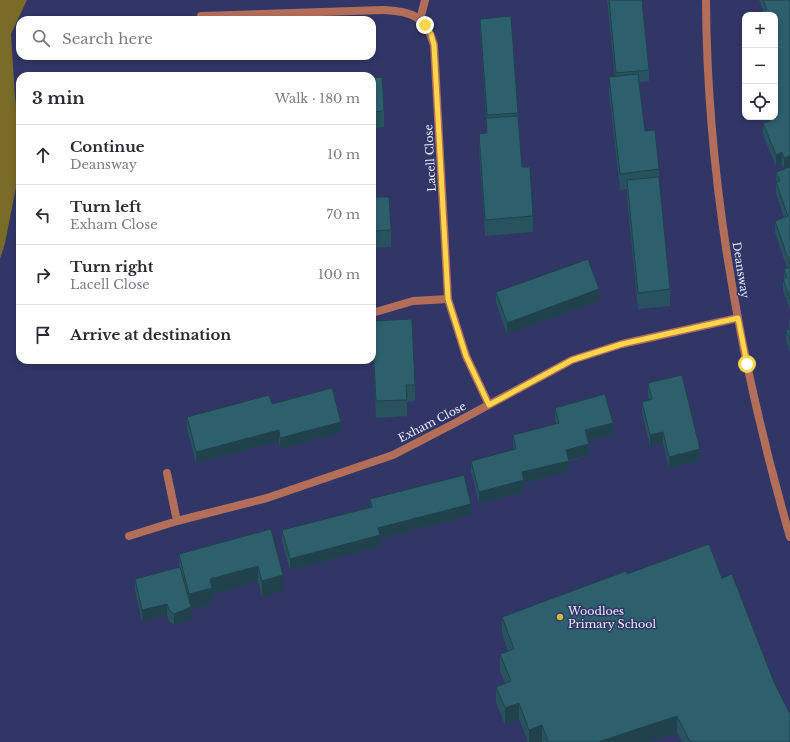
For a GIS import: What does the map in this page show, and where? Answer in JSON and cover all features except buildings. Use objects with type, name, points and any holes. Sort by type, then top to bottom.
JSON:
[{"type":"street","points":[[420,20],[425,0]]},
{"type":"street","name":"Deansway","points":[[706,0],[706,36],[716,165],[726,252],[756,405],[790,538]]},
{"type":"street","name":"Lacell Close","points":[[201,16],[384,10],[408,12],[416,16],[431,34],[434,45],[448,299],[466,356],[489,405]]},
{"type":"street","points":[[376,312],[413,301],[448,299]]},
{"type":"street","name":"Exham Close","points":[[129,536],[177,521],[267,498],[393,455],[572,360],[622,344],[738,318]]},
{"type":"street","points":[[167,473],[177,521]]},
{"type":"shaded area","points":[[0,0],[27,0],[19,16],[16,16],[16,23],[11,34],[16,106],[16,187],[5,243],[0,259]]},
{"type":"place","name":"Woodloes Primary School","points":[[560,617]]},
{"type":"route","points":[[425,25],[431,34],[434,45],[448,299],[466,356],[489,405],[572,360],[597,351],[738,318],[747,364]]}]
